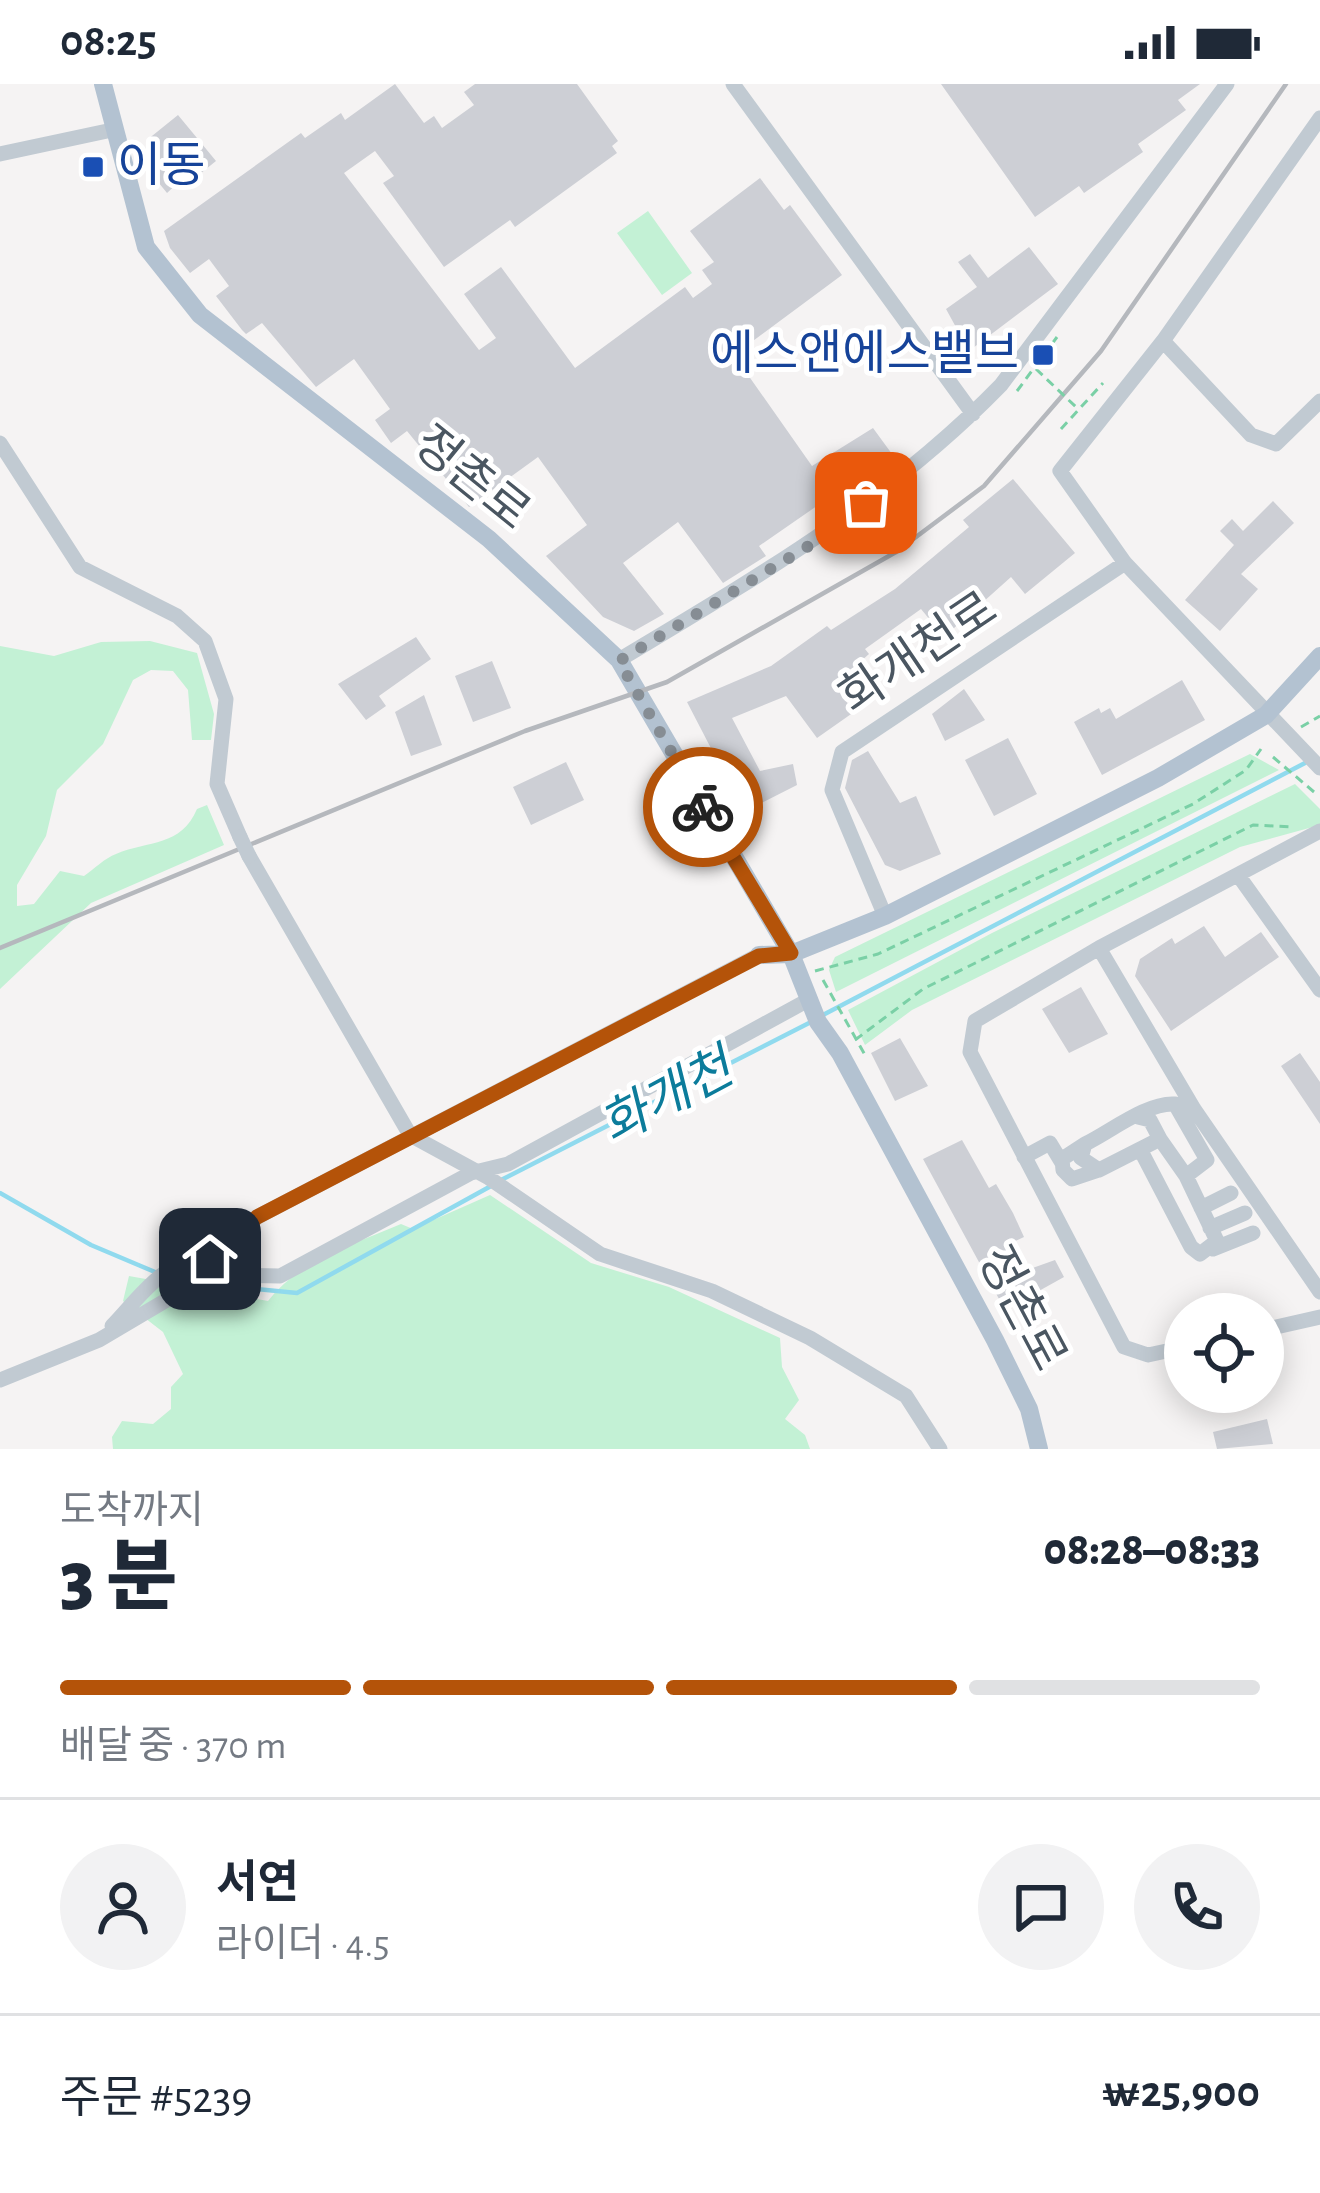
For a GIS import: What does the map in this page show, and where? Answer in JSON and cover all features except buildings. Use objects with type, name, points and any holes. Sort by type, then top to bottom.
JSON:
[{"type":"main road","name":"정촌로","points":[[103,84],[146,247],[200,315],[489,539],[619,661],[791,953],[813,1010],[995,1340],[1029,1409],[1039,1449]]},
{"type":"main road","points":[[759,956],[791,953],[884,916],[1272,721],[1320,656]]},
{"type":"street","points":[[733,84],[973,414]]},
{"type":"street","points":[[619,661],[830,533],[973,414],[1001,385],[1227,84]]},
{"type":"street","points":[[1320,118],[1162,341],[1060,471],[1125,563],[1320,768]]},
{"type":"street","points":[[0,154],[112,130]]},
{"type":"street","points":[[1162,341],[1251,435],[1276,444],[1320,401]]},
{"type":"street","points":[[0,443],[80,567],[176,616],[205,641],[226,699],[217,784],[249,856],[410,1135],[471,1173],[489,1178],[600,1254],[712,1291],[810,1338],[906,1396],[940,1449]]},
{"type":"street","name":"화개천로","points":[[884,916],[832,790],[842,752],[1125,563]]},
{"type":"street","points":[[1164,1352],[1148,1355],[1124,1347],[970,1052],[975,1021],[1099,947],[1238,875],[1313,827]]},
{"type":"street","points":[[1238,875],[1320,989]]},
{"type":"street","points":[[1099,947],[1194,1109],[1320,1292]]},
{"type":"street","points":[[0,1380],[99,1340],[170,1298],[257,1217],[759,956]]},
{"type":"street","points":[[99,1340],[164,1270],[187,1258],[227,1275],[280,1276],[471,1173],[508,1164],[813,1010]]},
{"type":"street","points":[[1024,1156],[1050,1143],[1072,1179],[1099,1170],[1141,1151],[1157,1107],[1175,1104],[1206,1153],[1202,1168],[1186,1176]]},
{"type":"street","points":[[1062,1163],[1067,1153],[1084,1144],[1150,1127]]},
{"type":"street","points":[[1150,1127],[1186,1176],[1217,1241],[1213,1249]]},
{"type":"street","points":[[1084,1144],[1081,1158],[1099,1170]]},
{"type":"street","points":[[1141,1151],[1200,1254],[1213,1249],[1234,1213]]},
{"type":"street","points":[[1201,1208],[1234,1213]]},
{"type":"street","points":[[1210,1228],[1234,1213]]},
{"type":"street","points":[[1284,1325],[1320,1317]]},
{"type":"path","points":[[1011,398],[1056,337]]},
{"type":"path","points":[[1036,369],[1076,407]]},
{"type":"path","points":[[1061,429],[1103,382]]},
{"type":"path","points":[[1301,727],[1320,716]]},
{"type":"path","points":[[801,977],[878,954],[1193,804],[1246,770],[1261,749]]},
{"type":"path","points":[[1273,758],[1314,792]]},
{"type":"path","points":[[840,1053],[923,989],[1253,825],[1313,827]]},
{"type":"path","points":[[823,980],[865,1055]]},
{"type":"green space","points":[[648,211],[692,273],[662,295],[617,233]]},
{"type":"green space","points":[[150,641],[197,653],[214,714],[211,740],[192,740],[188,690],[173,671],[151,670],[133,680],[103,744],[57,790],[46,836],[17,885],[17,906],[34,904],[60,871],[84,876],[112,856],[173,836],[197,809],[207,805],[224,845],[91,903],[0,989],[0,646],[54,656],[101,642]]},
{"type":"green space","points":[[1250,754],[1279,770],[836,992],[829,970],[835,957]]},
{"type":"green space","points":[[1295,784],[1320,809],[1320,825],[1240,847],[912,1010],[865,1045],[848,1010],[992,933]]},
{"type":"green space","points":[[490,1195],[591,1263],[669,1287],[780,1338],[782,1367],[799,1400],[785,1419],[805,1435],[810,1449],[113,1449],[112,1437],[122,1421],[153,1424],[171,1409],[171,1387],[183,1374],[163,1332],[123,1301],[129,1276],[268,1301],[296,1274],[328,1255],[401,1224],[413,1229]]},
{"type":"waterway","name":"화개천","points":[[821,1016],[1305,763]]},
{"type":"waterway","name":"화개천","points":[[501,1180],[811,1022]]},
{"type":"waterway","name":"화개천","points":[[194,1283],[297,1293],[491,1186]]},
{"type":"waterway","name":"화개천","points":[[0,1193],[91,1245],[155,1272]]},
{"type":"railway","points":[[0,948],[525,731],[667,682],[896,552],[984,486],[1101,351],[1286,84]]},
{"type":"way so far","points":[[703,807],[619,661],[830,533],[866,503]]},
{"type":"place","name":"이동","points":[[93,167]]},
{"type":"place","name":"에스앤에스밸브","points":[[1043,355]]},
{"type":"route","points":[[210,1259],[257,1217],[410,1135],[759,956],[791,953],[703,807]]}]
